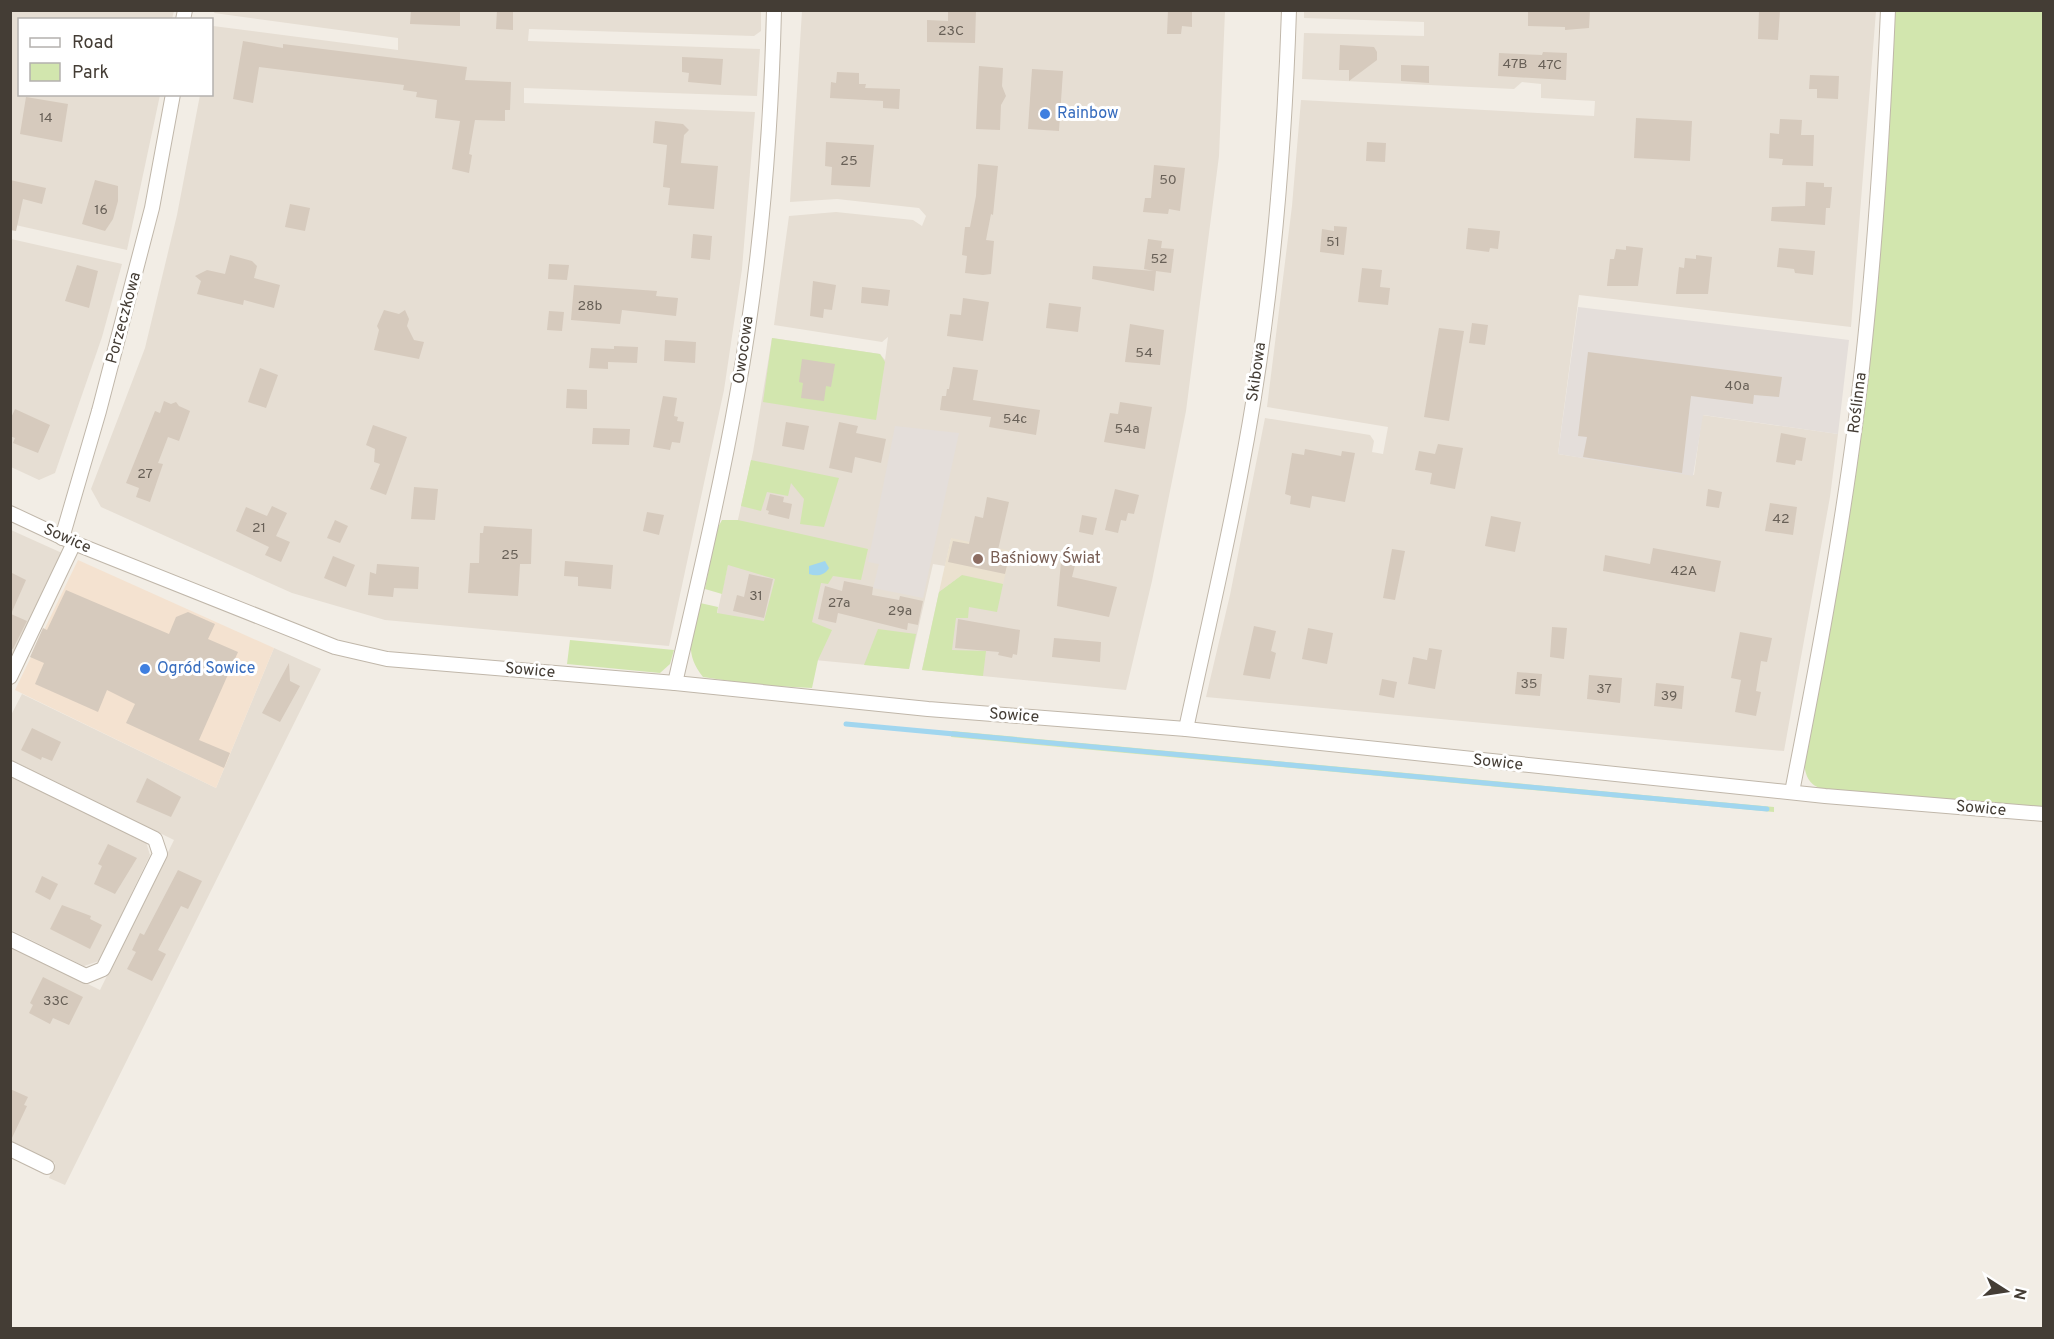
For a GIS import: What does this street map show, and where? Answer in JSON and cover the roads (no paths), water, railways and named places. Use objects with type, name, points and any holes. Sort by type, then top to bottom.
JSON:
[{"type":"street","name":"Owocowa","points":[[675,683],[737,394],[744,348],[760,218],[774,10]]},
{"type":"street","name":"Skibowa","points":[[1186,729],[1241,475],[1251,413],[1279,199],[1289,10]]},
{"type":"street","name":"Roślinna","points":[[1792,792],[1837,547],[1856,423],[1879,176],[1887,10]]},
{"type":"street","name":"Porzeczkowa","points":[[10,677],[68,541],[152,208],[172,96]]},
{"type":"street","name":"Sowice","points":[[10,513],[68,541],[359,654],[928,709],[1186,729],[1407,754],[2043,814]]},
{"type":"street","points":[[10,768],[155,838],[160,854],[103,969],[86,976],[10,939]]},
{"type":"street","points":[[10,1149],[47,1167]]},
{"type":"water","points":[[825,561],[829,568],[823,574],[809,574],[809,566]]},
{"type":"waterway","points":[[846,724],[1767,809]]},
{"type":"place","name":"Rainbow","points":[[1045,114]]},
{"type":"place","name":"Baśniowy Świat","points":[[978,559]]},
{"type":"place","name":"Ogród Sowice","points":[[145,669]]}]
